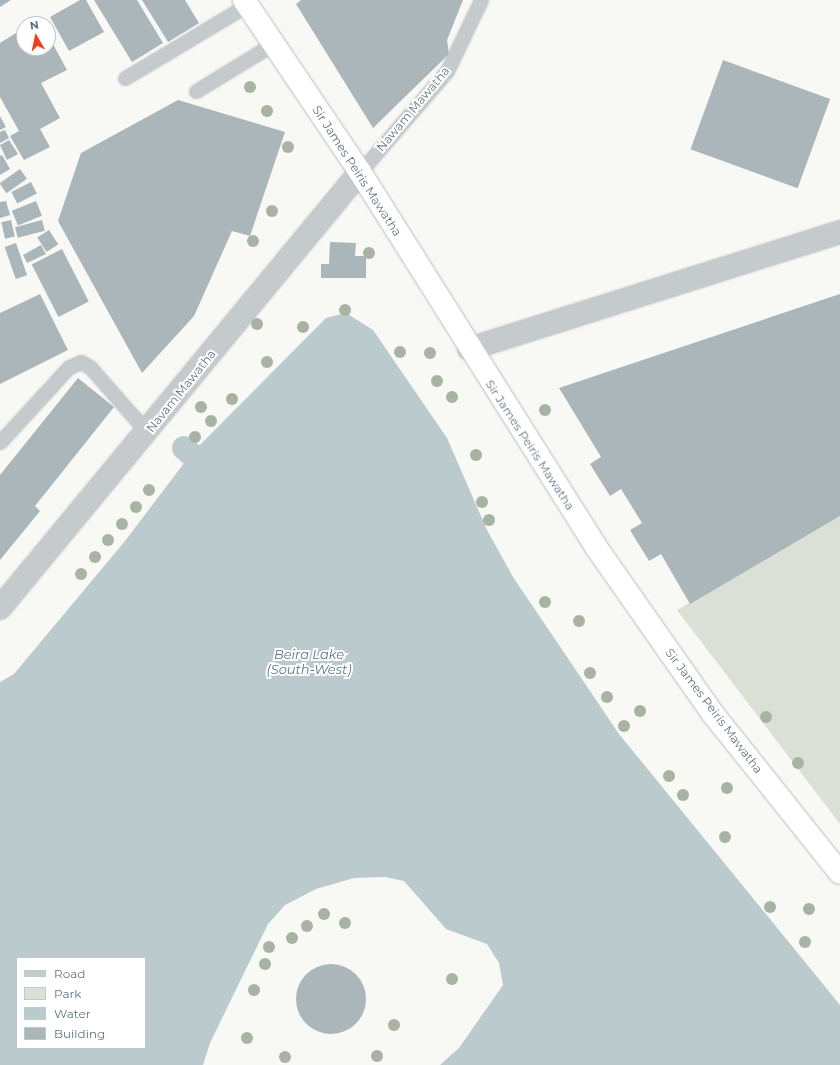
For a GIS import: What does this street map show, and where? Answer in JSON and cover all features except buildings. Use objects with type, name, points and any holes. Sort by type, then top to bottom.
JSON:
[{"type":"highway","name":"Sir James Peiris Mawatha","points":[[245,2],[360,172],[469,349],[596,547],[700,695],[840,874]]},
{"type":"street","name":"Navam Mawatha","points":[[0,608],[147,432],[360,172]]},
{"type":"street","points":[[469,349],[840,232]]},
{"type":"lane","name":"Nawam Mawatha","points":[[360,172],[447,71],[481,0]]},
{"type":"lane","points":[[125,78],[245,2]]},
{"type":"lane","points":[[196,91],[273,44]]},
{"type":"lane","points":[[0,442],[69,367],[81,362],[90,367],[147,432]]},
{"type":"green space","points":[[840,516],[840,824],[677,610]]},
{"type":"water","name":"Beira Lake (South-West)","points":[[346,313],[373,330],[447,438],[487,530],[513,577],[619,734],[840,1005],[840,1065],[440,1065],[459,1048],[503,985],[499,963],[487,944],[446,929],[404,881],[385,877],[354,878],[316,889],[285,905],[268,924],[210,1043],[203,1065],[0,1065],[0,682],[14,674],[125,541],[191,454],[326,318]]},
{"type":"waterway","points":[[184,448],[191,454]]}]
